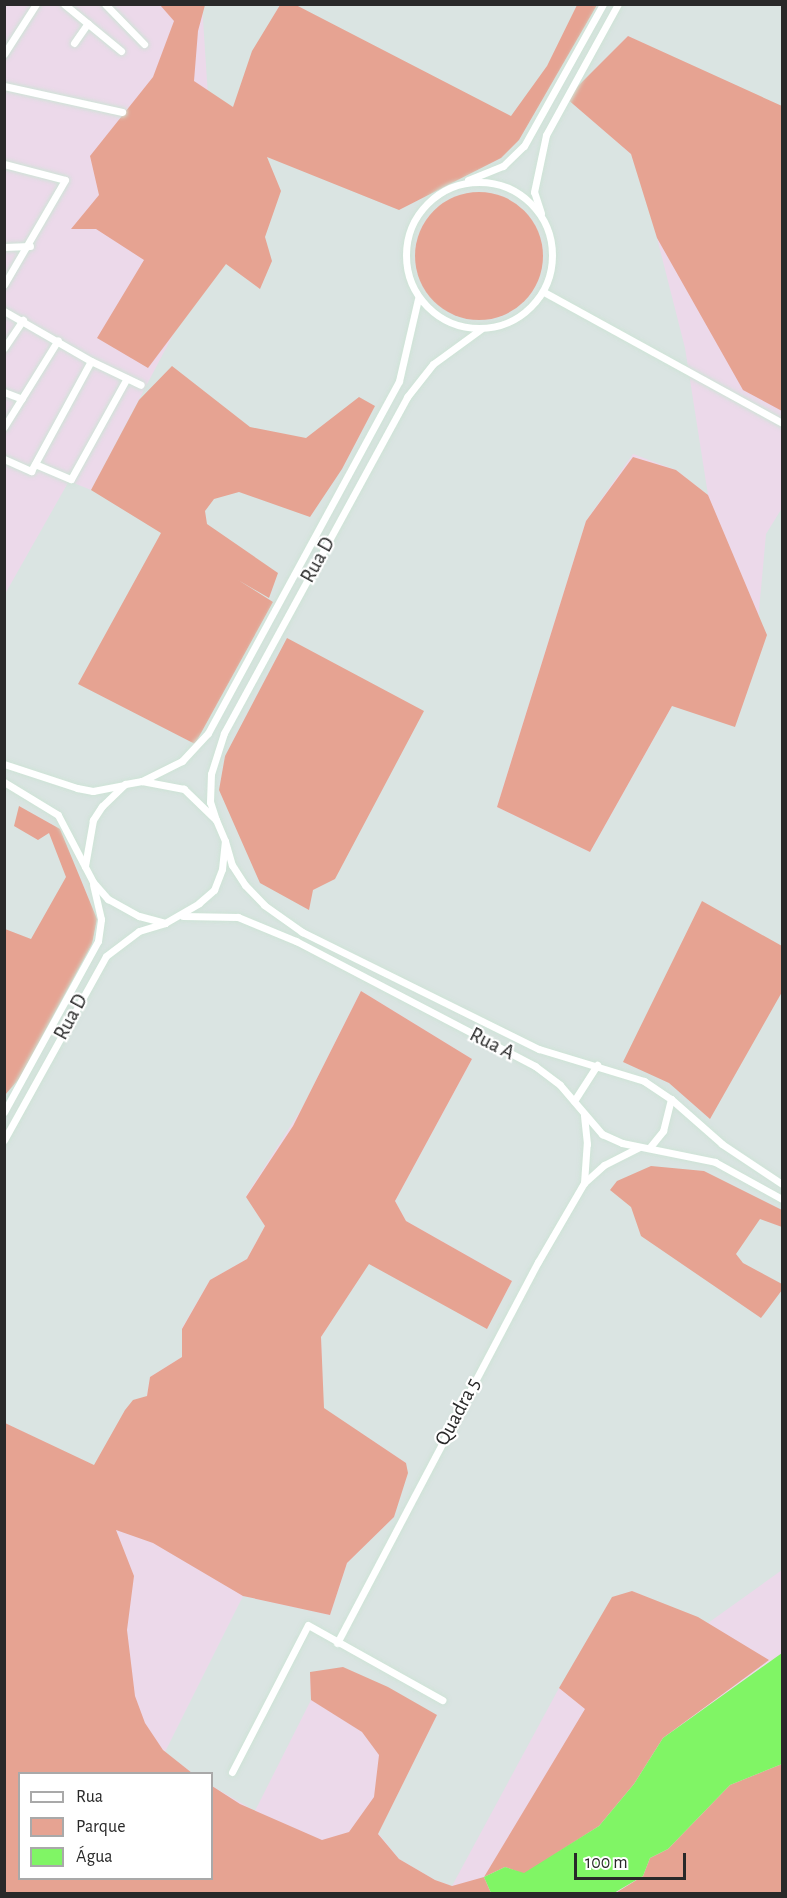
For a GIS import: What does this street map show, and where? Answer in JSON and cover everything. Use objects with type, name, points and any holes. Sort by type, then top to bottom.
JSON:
[{"type":"street","points":[[4,54],[36,4]]},
{"type":"street","points":[[64,4],[121,51]]},
{"type":"street","points":[[105,4],[144,44]]},
{"type":"street","points":[[603,4],[524,146],[503,166],[465,182],[428,202],[414,218],[409,261],[418,299],[453,324],[481,329],[508,322],[544,292],[550,260],[543,219],[534,192],[546,135],[618,4]]},
{"type":"street","points":[[74,43],[88,23]]},
{"type":"street","points":[[4,86],[122,112]]},
{"type":"street","points":[[4,164],[63,177],[64,186],[30,246],[4,285]]},
{"type":"street","points":[[465,182],[504,185],[524,196],[543,219]]},
{"type":"street","points":[[4,248],[30,246]]},
{"type":"street","points":[[544,292],[783,423]]},
{"type":"street","name":"Rua D","points":[[142,781],[182,761],[208,733],[399,381],[418,299]]},
{"type":"street","points":[[4,311],[91,361],[141,385]]},
{"type":"street","points":[[4,348],[23,320]]},
{"type":"street","name":"Rua D","points":[[216,820],[210,802],[211,774],[224,733],[406,397],[434,364],[481,329]]},
{"type":"street","points":[[4,427],[58,340]]},
{"type":"street","points":[[4,459],[32,471],[91,361]]},
{"type":"street","points":[[35,464],[71,478],[127,378]]},
{"type":"street","points":[[4,392],[22,399]]},
{"type":"street","points":[[335,501],[346,508]]},
{"type":"street","points":[[4,764],[59,785],[93,791],[142,781],[184,789],[216,820],[225,841],[222,869],[214,890],[183,916],[165,923],[125,911],[93,882],[58,815],[4,782]]},
{"type":"street","points":[[85,866],[93,820],[125,784]]},
{"type":"street","name":"Rua A","points":[[225,841],[232,865],[264,905],[302,932],[539,1049],[627,1073],[671,1099],[722,1144],[783,1184]]},
{"type":"street","name":"Rua D","points":[[4,1112],[98,941],[101,920],[93,882]]},
{"type":"street","name":"Rua A","points":[[183,916],[238,917],[253,922],[363,976],[535,1066],[574,1101],[602,1134],[639,1146],[716,1162],[783,1199]]},
{"type":"street","name":"Rua D","points":[[4,1140],[106,957],[139,931],[165,923]]},
{"type":"street","points":[[363,976],[368,966]]},
{"type":"street","points":[[574,1101],[597,1065]]},
{"type":"street","points":[[650,1147],[663,1131],[671,1099]]},
{"type":"street","name":"Quadra 5","points":[[584,1115],[587,1144],[584,1183]]},
{"type":"street","name":"Quadra 5","points":[[337,1643],[584,1183],[604,1165],[639,1146]]},
{"type":"street","points":[[232,1772],[308,1625],[442,1700]]},
{"type":"shaded area","points":[[202,4],[782,5],[782,109],[628,36],[567,98],[631,154],[642,179],[685,348],[708,495],[676,470],[633,454],[586,521],[497,807],[590,852],[672,706],[753,676],[766,534],[782,508],[782,1570],[708,1623],[632,1591],[559,1688],[452,1886],[435,1880],[399,1859],[378,1833],[437,1715],[310,1672],[311,1700],[255,1811],[213,1787],[213,1772],[191,1772],[165,1752],[243,1596],[330,1615],[347,1563],[394,1517],[406,1463],[323,1408],[321,1337],[369,1263],[487,1328],[512,1281],[406,1221],[395,1201],[472,1059],[361,991],[302,1108],[246,1196],[265,1226],[247,1259],[210,1280],[182,1328],[182,1357],[150,1377],[147,1396],[94,1466],[5,1423],[5,594],[69,481],[91,490],[218,250]]},
{"type":"green space","points":[[294,4],[511,116],[547,66],[577,5],[597,5],[519,140],[501,158],[399,210],[267,157],[281,191],[265,237],[272,261],[260,289],[226,264],[148,368],[97,338],[144,260],[96,229],[71,229],[99,195],[90,156],[153,77],[174,21],[160,5],[205,5],[198,31],[194,81],[233,107],[252,51],[280,5]]},
{"type":"green space","points":[[628,36],[782,106],[782,411],[743,390],[657,238],[631,154],[566,98]]},
{"type":"green space","points":[[479,192],[504,196],[525,210],[539,231],[543,256],[539,281],[525,302],[504,316],[479,320],[454,316],[433,302],[419,281],[415,256],[419,231],[433,210],[454,196]]},
{"type":"green space","points":[[172,366],[250,427],[306,438],[359,397],[375,406],[342,469],[310,517],[239,492],[214,499],[205,511],[207,524],[278,573],[269,598],[238,580],[273,602],[195,744],[78,684],[161,533],[91,490],[139,400]]},
{"type":"green space","points":[[633,457],[676,470],[708,495],[767,635],[735,727],[672,706],[590,852],[497,807],[586,521]]},
{"type":"green space","points":[[287,638],[424,711],[335,879],[313,890],[309,910],[260,883],[219,790],[225,756]]},
{"type":"green space","points":[[19,806],[60,829],[97,919],[92,944],[19,1079],[5,1095],[5,929],[31,939],[66,877],[49,833],[38,840],[14,826]]},
{"type":"green space","points":[[702,901],[782,946],[782,992],[710,1119],[669,1083],[623,1062]]},
{"type":"green space","points":[[361,991],[472,1059],[395,1201],[406,1221],[512,1281],[487,1329],[369,1264],[321,1337],[324,1408],[406,1463],[408,1473],[394,1517],[347,1563],[330,1615],[243,1596],[153,1543],[116,1530],[134,1576],[127,1630],[135,1696],[145,1723],[163,1750],[191,1772],[18,1772],[18,1880],[213,1880],[213,1787],[240,1804],[322,1840],[349,1832],[374,1797],[379,1755],[362,1732],[311,1700],[310,1672],[343,1667],[388,1687],[437,1715],[378,1834],[399,1859],[435,1880],[452,1886],[484,1877],[491,1893],[5,1893],[5,1423],[94,1465],[125,1410],[133,1400],[147,1396],[150,1377],[182,1357],[182,1329],[210,1280],[247,1259],[265,1226],[246,1197],[293,1126]]},
{"type":"green space","points":[[651,1166],[704,1171],[782,1210],[782,1227],[760,1219],[736,1254],[743,1263],[782,1284],[782,1290],[761,1318],[641,1236],[631,1207],[610,1190],[617,1181]]},
{"type":"green space","points":[[632,1591],[698,1617],[769,1660],[663,1738],[634,1784],[599,1826],[524,1874],[505,1867],[484,1877],[585,1709],[559,1688],[612,1597]]},
{"type":"green space","points":[[782,1764],[782,1893],[614,1894],[643,1876],[650,1858],[668,1849],[730,1785]]},
{"type":"water","points":[[782,1653],[782,1764],[730,1785],[668,1849],[650,1858],[643,1876],[614,1893],[491,1893],[484,1877],[505,1867],[524,1873],[599,1826],[634,1784],[663,1738]]}]
